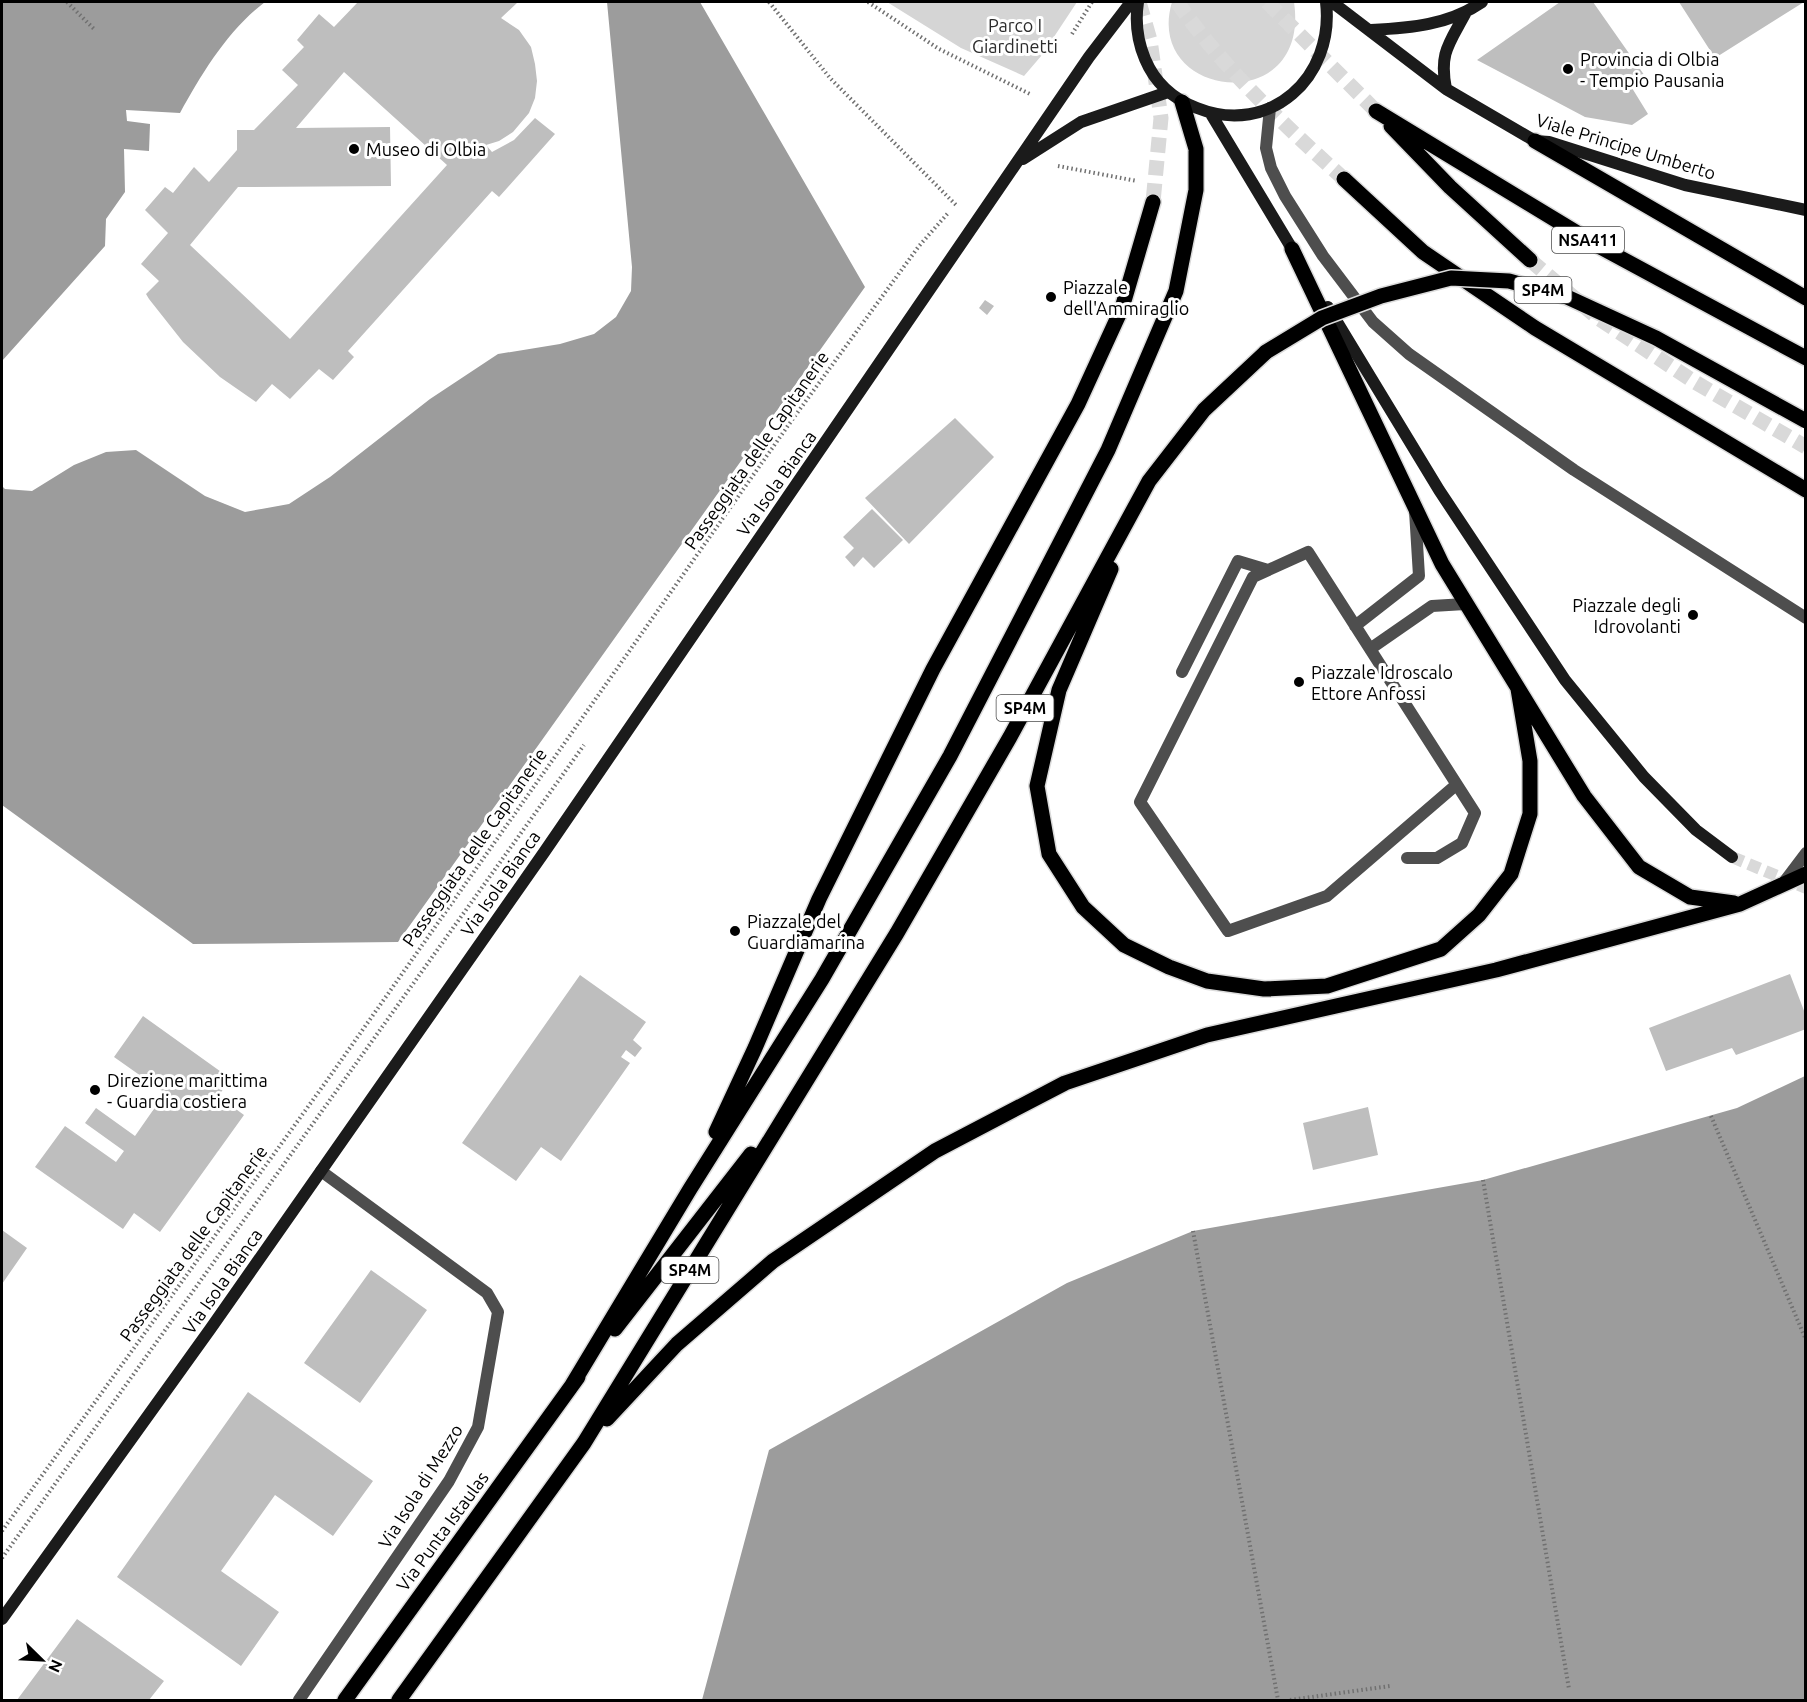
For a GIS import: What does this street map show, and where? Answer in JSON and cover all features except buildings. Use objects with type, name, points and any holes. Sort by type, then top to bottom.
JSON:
[{"type":"main road","points":[[572,1385],[690,1189],[822,979],[950,756],[1108,450],[1176,291],[1197,190],[1196,149],[1182,102]]},
{"type":"main road","name":"NSA411","points":[[1530,260],[1450,188],[1376,111],[1602,248],[1806,358]]},
{"type":"main road","points":[[1535,141],[1806,298]]},
{"type":"main road","points":[[1344,179],[1423,252],[1535,328],[1806,490]]},
{"type":"main road","points":[[690,1189],[755,1048],[824,888],[933,669],[1078,404],[1122,308],[1154,202]]},
{"type":"main road","points":[[1292,249],[1442,564],[1584,796],[1639,867],[1690,897],[1740,904]]},
{"type":"main road","name":"SP4M","points":[[584,1443],[897,933],[1010,737],[1149,481],[1204,410],[1266,352],[1322,318],[1381,296],[1451,278],[1509,281],[1567,297],[1656,338],[1806,421]]},
{"type":"main road","points":[[1149,481],[1059,690],[1037,786],[1049,854],[1083,907],[1124,945],[1169,967],[1207,981],[1264,989],[1327,986],[1441,949],[1479,915],[1511,874],[1530,814],[1530,761],[1518,689]]},
{"type":"main road","points":[[399,1701],[584,1443],[677,1344],[773,1262],[935,1151],[1065,1083],[1207,1035],[1496,970],[1740,904],[1806,874]]},
{"type":"main road","name":"SP4M","points":[[572,1385],[796,1096]]},
{"type":"main road","name":"Via Punta Istaulas","points":[[345,1701],[572,1385]]},
{"type":"street","name":"Via Isola Bianca","points":[[2,1619],[211,1328],[545,851],[1020,161],[1089,57],[1131,2]]},
{"type":"street","points":[[1138,2],[1136,16],[1139,45],[1150,70],[1168,92],[1182,102],[1211,114],[1241,116],[1270,108],[1290,97],[1306,81],[1318,62],[1326,41],[1329,19],[1326,2]]},
{"type":"street","name":"Viale Principe Umberto","points":[[1332,2],[1446,89],[1535,141],[1549,142],[1685,185],[1806,210]]},
{"type":"street","points":[[1371,30],[1416,28],[1465,14],[1482,2]]},
{"type":"street","points":[[1446,89],[1442,68],[1446,50],[1465,14]]},
{"type":"street","name":"Via Isola Bianca","points":[[1020,161],[1081,122],[1168,92]]},
{"type":"street","points":[[1270,108],[1266,148],[1271,168],[1285,196],[1323,256],[1373,322],[1409,354],[1574,470],[1806,618]]},
{"type":"street","points":[[1211,114],[1439,490],[1565,680],[1644,777],[1696,830],[1732,857]]},
{"type":"street","points":[[1355,626],[1419,576],[1414,507]]},
{"type":"street","points":[[1407,858],[1437,858],[1462,843],[1475,813],[1308,552],[1253,577],[1140,802],[1228,931],[1326,896],[1456,785]]},
{"type":"street","points":[[1182,672],[1238,561],[1268,570]]},
{"type":"street","points":[[1370,649],[1432,606],[1466,604]]},
{"type":"street","points":[[1781,886],[1806,852]]},
{"type":"street","name":"Via Isola di Mezzo","points":[[299,1701],[449,1480],[478,1427],[498,1312],[487,1293],[321,1171]]},
{"type":"path","points":[[67,2],[95,30]]},
{"type":"path","points":[[769,2],[830,78],[956,205]]},
{"type":"path","points":[[868,2],[939,49],[1032,95]]},
{"type":"path","points":[[1020,161],[1050,164],[1139,181]]},
{"type":"path","name":"Passeggiata delle Capitanerie","points":[[2,1531],[328,1079],[792,420],[919,246],[963,200],[957,212]]},
{"type":"path","points":[[2,1558],[586,741]]},
{"type":"path","points":[[1712,1116],[1806,1340]]},
{"type":"path","points":[[1483,1180],[1569,1689]]},
{"type":"path","points":[[1193,1231],[1278,1701]]},
{"type":"path","points":[[1290,1701],[1390,1686]]},
{"type":"green space","name":"Parco I Giardinetti","points":[[887,2],[1077,2],[1042,55],[1024,76],[961,48]]},
{"type":"green space","points":[[1172,2],[1294,2],[1292,40],[1278,65],[1255,79],[1228,82],[1202,75],[1181,59],[1170,35]]},
{"type":"shaded area","points":[[2,2],[265,2],[228,39],[197,83],[180,113],[126,110],[127,121],[150,124],[149,151],[124,149],[125,192],[106,219],[105,246],[2,361]]},
{"type":"shaded area","points":[[607,2],[700,2],[865,287],[398,942],[193,944],[2,805],[2,486],[5,489],[32,491],[74,465],[106,452],[136,450],[205,496],[245,512],[289,504],[330,477],[430,399],[498,354],[560,344],[594,334],[616,317],[631,291],[632,267]]},
{"type":"shaded area","points":[[1805,1076],[1805,1700],[702,1700],[769,1450],[1067,1283],[1193,1231],[1483,1180],[1737,1108]]},
{"type":"tunnel","points":[[1139,2],[1150,40],[1161,118],[1153,202]]},
{"type":"tunnel","points":[[1177,2],[1234,73],[1344,179]]},
{"type":"tunnel","points":[[1267,2],[1376,111]]},
{"type":"tunnel","points":[[1530,260],[1598,318],[1693,381],[1806,447]]},
{"type":"tunnel","points":[[1732,857],[1806,888]]},
{"type":"place","name":"Provincia di Olbia - Tempio Pausania","points":[[1568,69]]},
{"type":"place","name":"Museo di Olbia","points":[[354,149]]},
{"type":"place","name":"Piazzale dell'Ammiraglio","points":[[1051,297]]},
{"type":"place","name":"Piazzale degli Idrovolanti","points":[[1693,615]]},
{"type":"place","name":"Piazzale Idroscalo Ettore Anfossi","points":[[1299,682]]},
{"type":"place","name":"Piazzale del Guardiamarina","points":[[735,931]]},
{"type":"place","name":"Direzione marittima - Guardia costiera","points":[[95,1090]]}]
